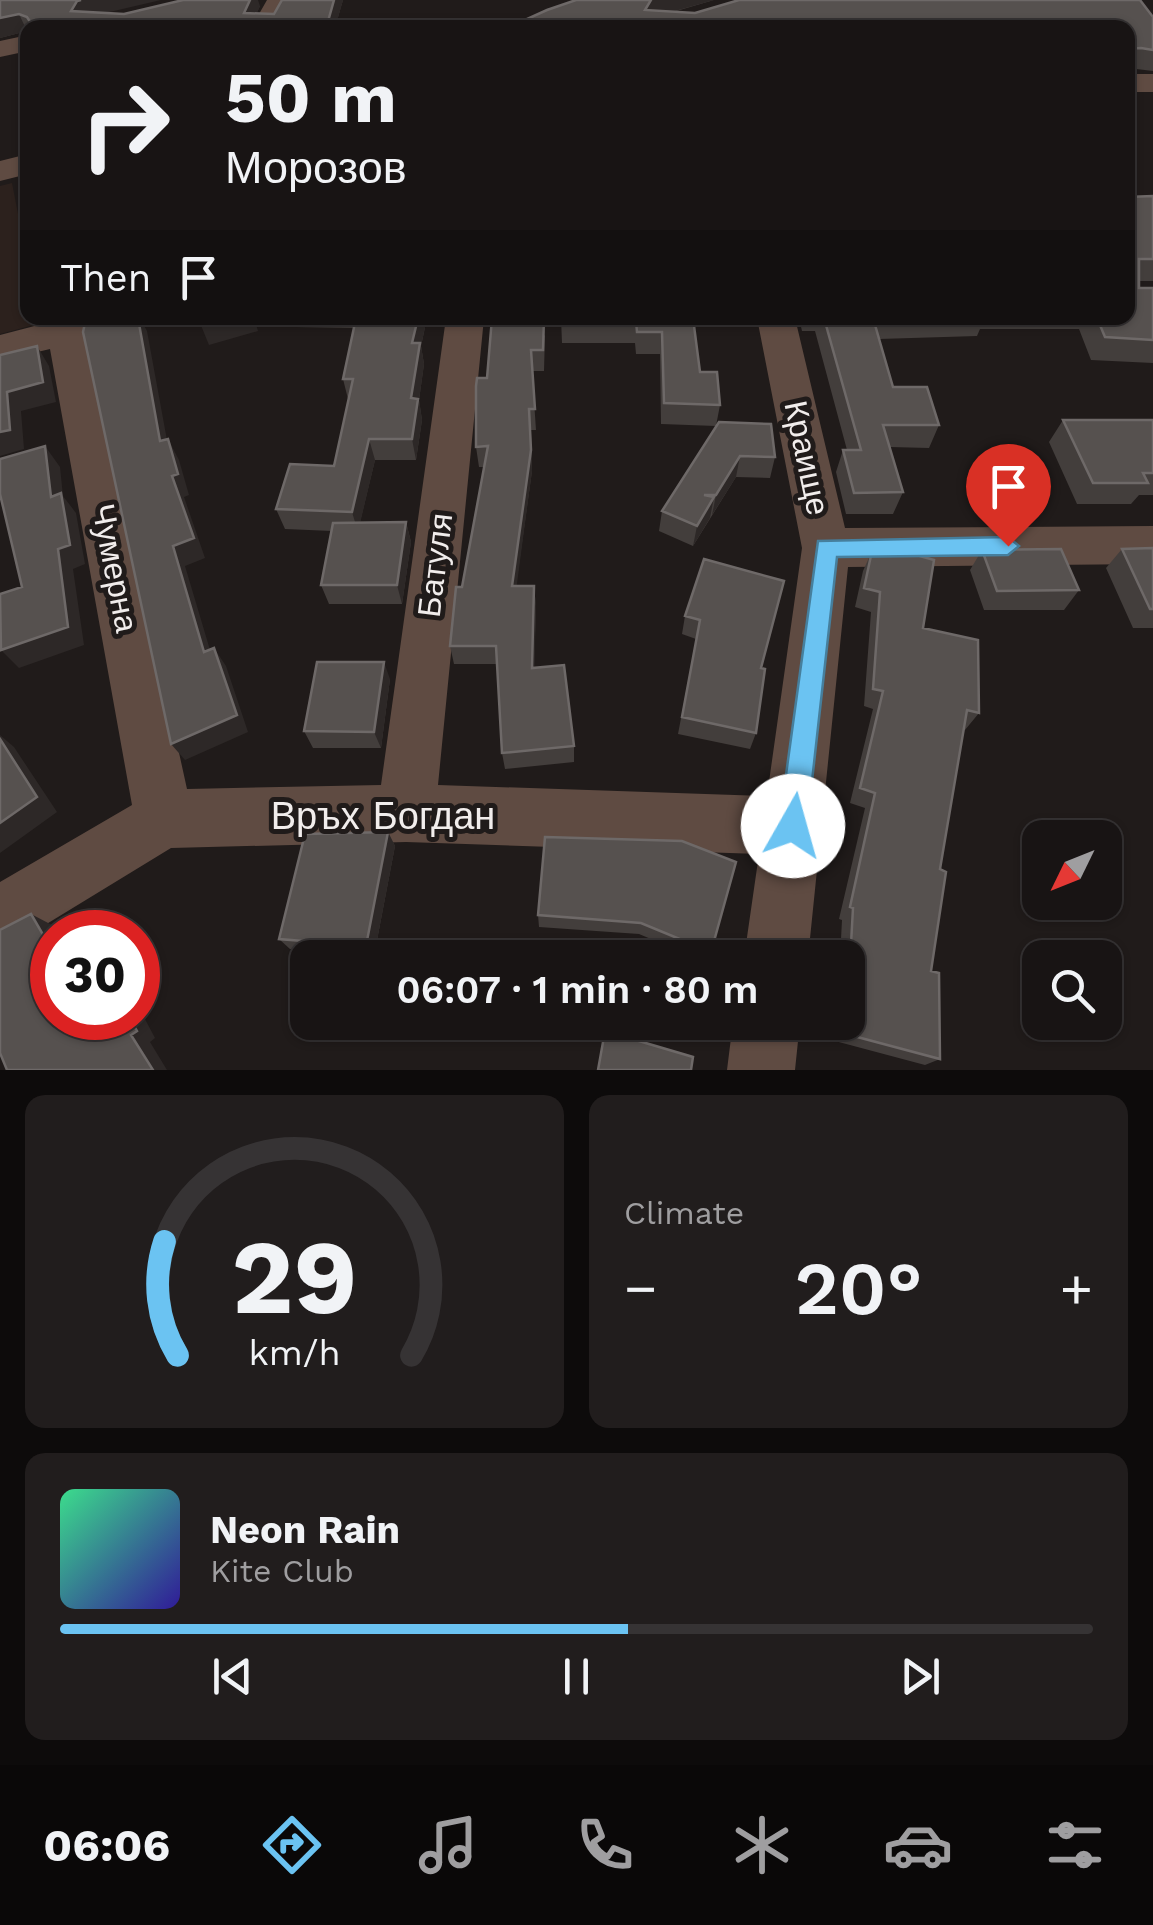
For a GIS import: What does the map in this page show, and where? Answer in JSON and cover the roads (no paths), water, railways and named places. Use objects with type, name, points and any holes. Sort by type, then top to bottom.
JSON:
[{"type":"street","points":[[0,348],[65,325]]},
{"type":"street","name":"Чумерна","points":[[75,325],[164,819]]},
{"type":"street","name":"Батуля","points":[[406,813],[464,325]]},
{"type":"street","name":"Краище","points":[[778,325],[826,548],[778,940]]},
{"type":"street","points":[[826,548],[1153,544]]},
{"type":"street","name":"Връх Богдан","points":[[0,917],[164,819],[406,813],[793,826]]},
{"type":"street","points":[[761,1070],[765,1040]]}]
